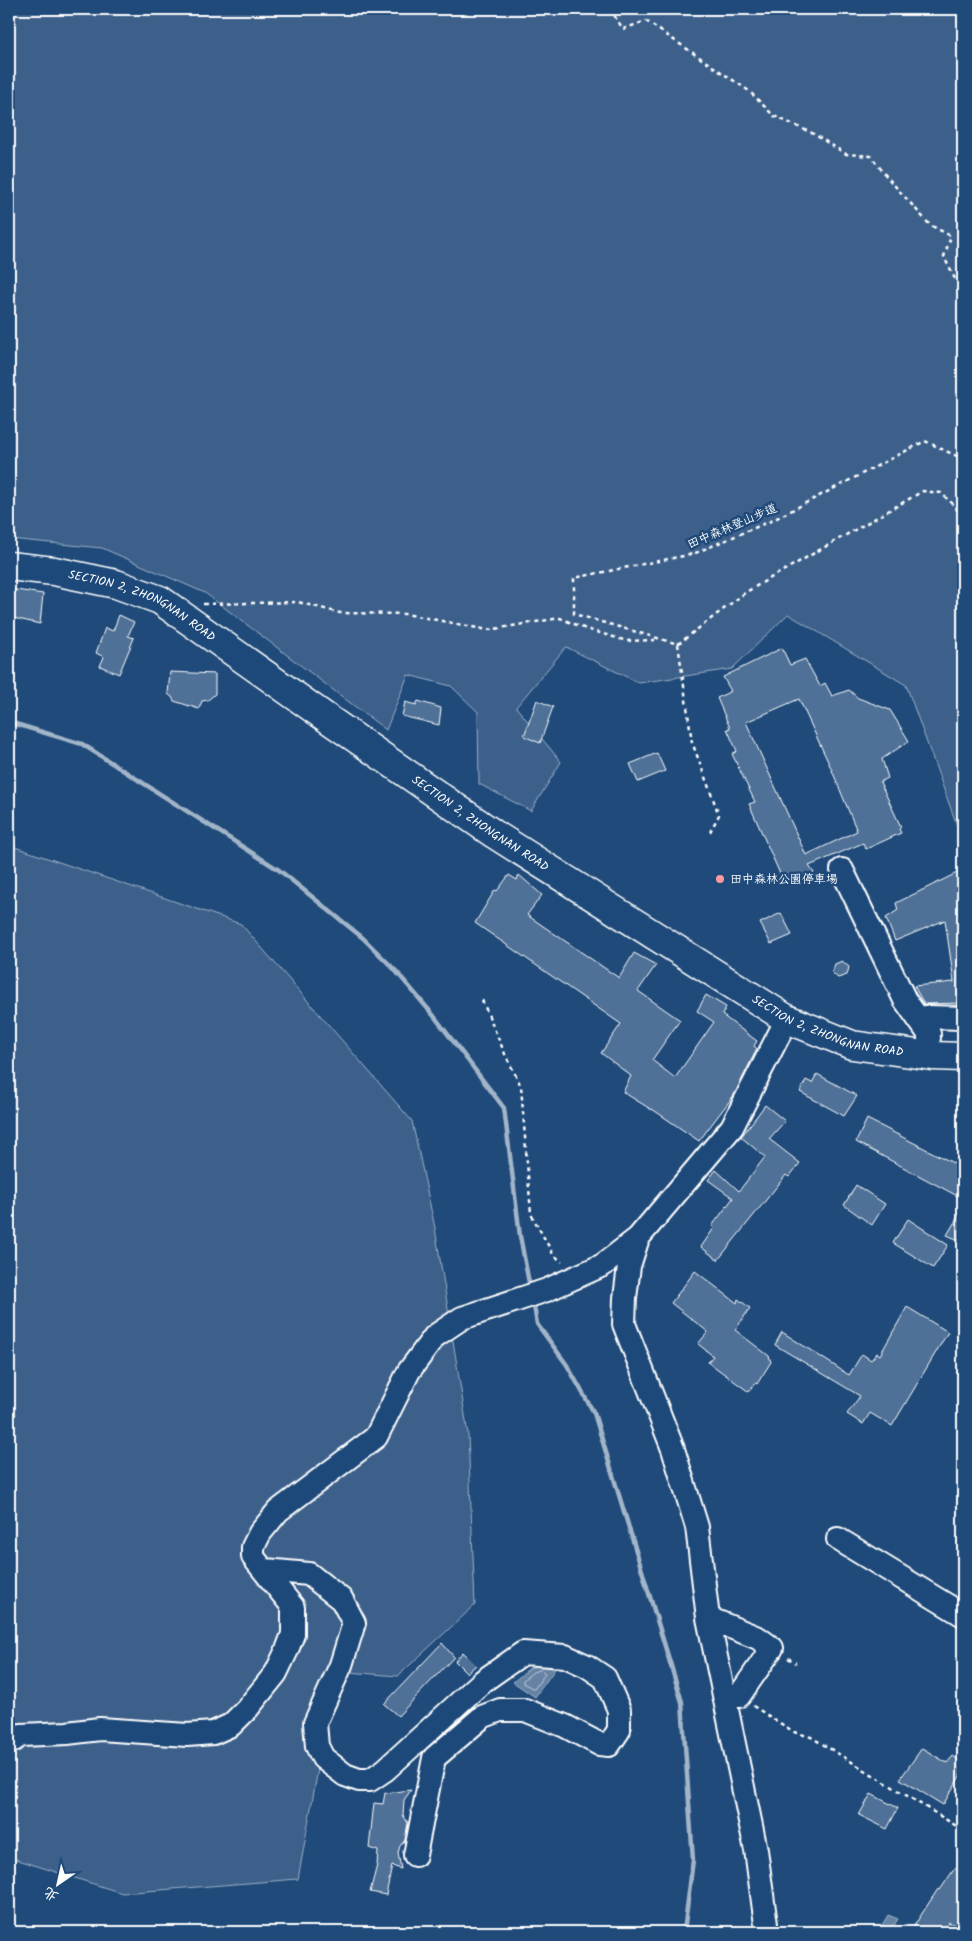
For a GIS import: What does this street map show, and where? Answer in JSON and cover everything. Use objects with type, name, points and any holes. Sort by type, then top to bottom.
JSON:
[{"type":"main road","name":"SECTION 2, ZHONGNAN ROAD","points":[[9,566],[54,572],[116,584],[160,600],[494,834],[787,1019],[852,1045],[930,1045],[963,1057]]},
{"type":"street","points":[[842,870],[905,1000],[930,1045]]},
{"type":"street","points":[[930,1045],[926,1017],[963,1018]]},
{"type":"street","points":[[9,1743],[21,1735],[100,1729],[187,1735],[214,1733],[231,1725],[248,1709],[276,1673],[288,1650],[292,1634],[293,1607],[253,1557],[253,1548],[260,1533],[278,1511],[376,1437],[409,1372],[436,1336],[462,1318],[547,1290],[603,1265],[638,1238],[732,1127],[787,1019]]},
{"type":"street","points":[[638,1238],[629,1266],[624,1298],[624,1324],[673,1449],[696,1527],[708,1618],[756,1850],[767,1932]]},
{"type":"street","points":[[838,1539],[963,1615]]},
{"type":"street","points":[[264,1570],[309,1574],[342,1600],[354,1623],[341,1665],[315,1723],[318,1746],[323,1758],[345,1775],[359,1780],[370,1780],[385,1770],[483,1681],[523,1653],[566,1656],[605,1678],[619,1710],[619,1730],[609,1746],[599,1744],[565,1726],[524,1710],[500,1710],[482,1717],[434,1758],[415,1854]]},
{"type":"street","points":[[708,1618],[758,1638],[772,1648],[739,1696]]},
{"type":"path","points":[[610,9],[623,28],[646,21],[749,91],[774,116],[812,133],[846,154],[871,156],[886,177],[930,225],[951,236],[944,257],[954,277],[963,288]]},
{"type":"path","name":"田中森林登山步道","points":[[678,644],[574,614],[574,578],[693,554],[773,520],[925,441],[963,458]]},
{"type":"path","points":[[710,832],[719,815],[692,742],[678,644],[746,592],[923,491],[941,492],[956,507],[963,528]]},
{"type":"path","points":[[196,604],[298,602],[340,613],[406,614],[488,630],[560,618],[586,629],[627,641],[663,640]]},
{"type":"path","points":[[482,1000],[521,1086],[531,1214],[553,1254],[578,1276]]},
{"type":"path","points":[[739,1696],[794,1732],[811,1737],[963,1830]]},
{"type":"shaded area","points":[[9,9],[963,9],[963,842],[906,685],[788,614],[732,669],[639,683],[566,647],[516,707],[561,762],[531,811],[479,784],[478,712],[451,686],[408,675],[386,730],[205,593],[102,548],[9,539]]},
{"type":"shaded area","points":[[9,845],[241,924],[412,1121],[435,1228],[468,1434],[475,1605],[398,1676],[336,1671],[298,1879],[122,1893],[9,1857]]},
{"type":"water","points":[[541,1665],[555,1669],[535,1697],[513,1682],[531,1667]]},
{"type":"water","points":[[888,1915],[898,1919],[890,1932],[878,1932]]},
{"type":"building","points":[[9,589],[43,594],[40,624],[9,617]]},
{"type":"building","points":[[119,615],[134,622],[128,636],[134,638],[119,674],[100,666],[104,657],[96,653],[105,628],[113,631]]},
{"type":"building","points":[[782,648],[790,665],[805,659],[820,686],[825,683],[832,696],[849,690],[858,698],[890,710],[909,741],[882,759],[888,778],[880,782],[901,827],[899,829],[901,833],[866,849],[863,843],[809,866],[814,873],[788,883],[784,875],[781,876],[749,804],[755,802],[732,754],[737,751],[727,729],[730,728],[717,698],[731,691],[723,677]],"holes":[[[799,699],[831,768],[857,831],[806,855],[746,722]]]},
{"type":"building","points":[[170,672],[215,674],[215,694],[208,700],[202,701],[199,709],[174,701],[168,694]]},
{"type":"building","points":[[537,700],[553,707],[540,743],[524,736]]},
{"type":"building","points":[[418,701],[441,708],[439,725],[402,716],[405,702],[416,705]]},
{"type":"building","points":[[657,753],[665,771],[638,782],[630,764]]},
{"type":"building","points":[[963,870],[963,1003],[924,1004],[914,986],[954,982],[945,920],[895,941],[886,918],[898,910],[896,903]]},
{"type":"building","points":[[509,875],[517,880],[519,875],[542,895],[527,915],[619,978],[634,953],[656,965],[638,991],[680,1020],[652,1060],[675,1078],[714,1022],[697,1011],[706,995],[726,1007],[722,1015],[757,1041],[754,1046],[757,1049],[734,1095],[699,1141],[623,1092],[631,1076],[601,1053],[621,1024],[475,923],[495,890],[497,891]]},
{"type":"building","points":[[781,913],[792,935],[771,944],[760,923]]},
{"type":"building","points":[[842,961],[849,967],[847,975],[838,978],[832,973],[835,964]]},
{"type":"building","points":[[817,1074],[857,1096],[844,1116],[800,1092],[806,1080],[812,1083]]},
{"type":"building","points":[[765,1105],[785,1121],[769,1139],[800,1163],[789,1177],[786,1175],[718,1260],[701,1247],[714,1228],[712,1226],[733,1198],[708,1180],[716,1170],[739,1191],[765,1157],[741,1137]]},
{"type":"building","points":[[867,1119],[963,1168],[963,1199],[856,1142]]},
{"type":"building","points":[[856,1185],[885,1204],[872,1225],[844,1205]]},
{"type":"building","points":[[963,1208],[963,1242],[947,1235]]},
{"type":"building","points":[[908,1219],[948,1245],[933,1268],[893,1243]]},
{"type":"building","points":[[695,1271],[737,1303],[738,1299],[750,1308],[735,1330],[769,1356],[771,1362],[757,1384],[755,1383],[749,1392],[708,1362],[713,1356],[698,1344],[708,1332],[671,1303]]},
{"type":"building","points":[[907,1307],[948,1332],[892,1426],[870,1413],[863,1424],[847,1414],[860,1396],[775,1345],[782,1332],[849,1375],[862,1354],[871,1360],[877,1353],[880,1355]]},
{"type":"building","points":[[442,1643],[454,1657],[398,1716],[384,1704]]},
{"type":"building","points":[[463,1652],[476,1665],[467,1673],[455,1661]]},
{"type":"building","points":[[922,1748],[947,1763],[953,1756],[963,1763],[963,1771],[943,1805],[900,1779]]},
{"type":"building","points":[[411,1790],[404,1800],[403,1815],[408,1823],[405,1840],[400,1846],[398,1853],[401,1869],[392,1866],[386,1895],[370,1892],[377,1865],[378,1851],[369,1848],[374,1803],[383,1804],[385,1793]]},
{"type":"building","points":[[871,1794],[898,1808],[887,1829],[859,1815]]},
{"type":"building","points":[[955,1868],[963,1873],[963,1930],[949,1922],[943,1932],[910,1932],[938,1889],[940,1890]]},
{"type":"waterway","points":[[9,722],[82,744],[279,870],[363,938],[395,970],[434,1016],[504,1108],[520,1236],[530,1288]]},
{"type":"waterway","points":[[533,1300],[537,1324],[567,1365],[594,1413],[682,1702],[693,1860],[684,1932]]},
{"type":"place","name":"田中森林公園停車場","points":[[720,879]]}]
